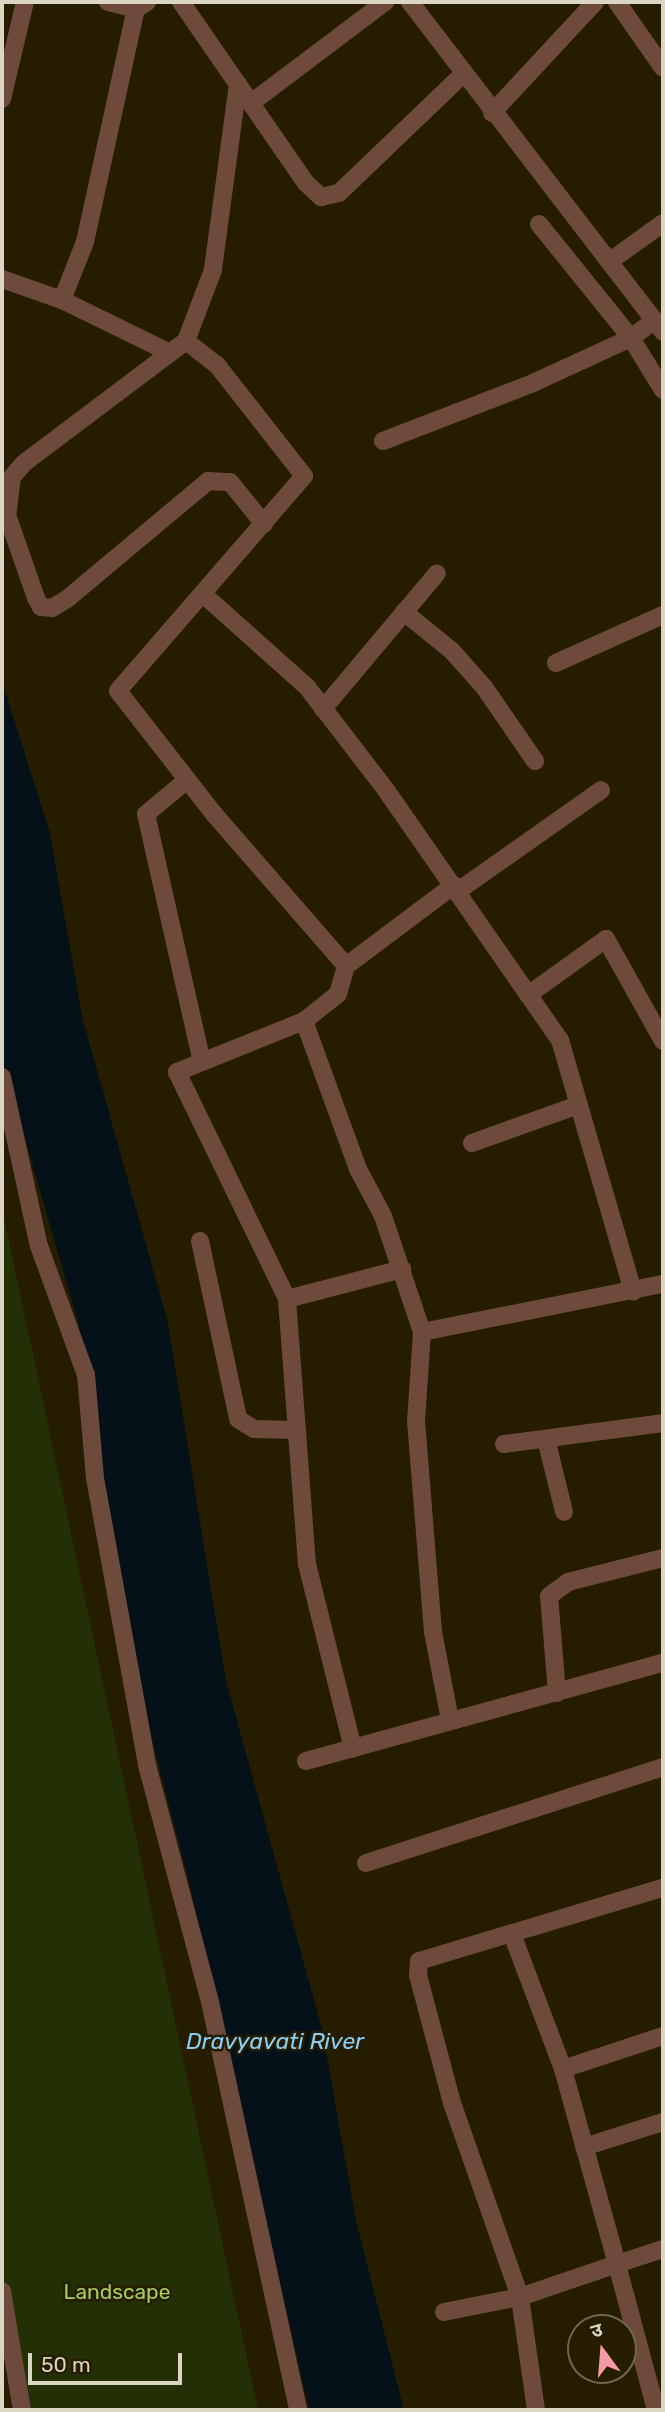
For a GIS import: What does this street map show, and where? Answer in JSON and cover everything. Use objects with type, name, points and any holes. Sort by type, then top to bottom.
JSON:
[{"type":"street","points":[[2,99],[25,2]]},
{"type":"street","points":[[62,300],[85,242],[141,5],[108,2]]},
{"type":"street","points":[[181,2],[306,183],[321,197],[332,197],[463,74]]},
{"type":"street","points":[[251,103],[385,2]]},
{"type":"street","points":[[383,442],[659,326],[492,113],[410,2]]},
{"type":"street","points":[[492,113],[595,2]]},
{"type":"street","points":[[617,2],[663,68]]},
{"type":"street","points":[[238,84],[213,270],[186,341],[24,463],[12,477],[7,515],[36,598],[41,607],[52,608],[67,600],[208,481],[230,482],[264,524]]},
{"type":"street","points":[[610,261],[663,223]]},
{"type":"street","points":[[539,224],[631,338],[663,390]]},
{"type":"street","points":[[2,279],[62,300],[170,353]]},
{"type":"street","points":[[186,341],[218,365],[304,477],[118,691],[187,780],[346,965]]},
{"type":"street","points":[[323,709],[437,573]]},
{"type":"street","points":[[203,594],[323,709],[456,888],[560,1040],[633,1292]]},
{"type":"street","points":[[404,612],[452,651],[484,687],[535,761]]},
{"type":"street","points":[[556,663],[663,615]]},
{"type":"street","points":[[187,780],[146,814],[202,1062]]},
{"type":"street","points":[[353,1748],[307,1564],[287,1298],[177,1072],[304,1021],[338,994],[346,965],[601,790]]},
{"type":"street","points":[[528,995],[606,939],[663,1041]]},
{"type":"street","points":[[304,1021],[358,1169],[383,1216],[422,1332],[416,1422],[433,1632],[450,1720]]},
{"type":"street","points":[[2,1077],[39,1246],[86,1375],[95,1478],[147,1765],[210,2002],[298,2410]]},
{"type":"street","points":[[472,1143],[578,1105]]},
{"type":"street","points":[[200,1241],[238,1419],[254,1429],[297,1430]]},
{"type":"street","points":[[287,1298],[402,1269]]},
{"type":"street","points":[[422,1332],[663,1284]]},
{"type":"street","points":[[503,1444],[663,1423]]},
{"type":"street","points":[[546,1439],[564,1512]]},
{"type":"street","points":[[557,1693],[549,1596],[568,1582],[663,1558]]},
{"type":"street","points":[[306,1762],[663,1663]]},
{"type":"street","points":[[366,1863],[663,1767]]},
{"type":"street","points":[[536,2410],[520,2297],[452,2103],[417,1967],[424,1956],[512,1934],[663,1888]]},
{"type":"street","points":[[512,1934],[563,2069],[656,2410]]},
{"type":"street","points":[[563,2069],[663,2036]]},
{"type":"street","points":[[584,2147],[663,2122]]},
{"type":"street","points":[[444,2312],[520,2297],[663,2249]]},
{"type":"street","points":[[2,2291],[7,2355],[22,2410]]},
{"type":"green space","name":"Landscape","points":[[2,1209],[258,2410],[23,2410],[2,2290]]},
{"type":"water","name":"Dravyavati River","points":[[2,682],[50,833],[82,1017],[167,1319],[226,1681],[322,2029],[356,2221],[404,2410],[309,2410],[188,1878],[137,1683],[78,1322],[2,1059]]}]
